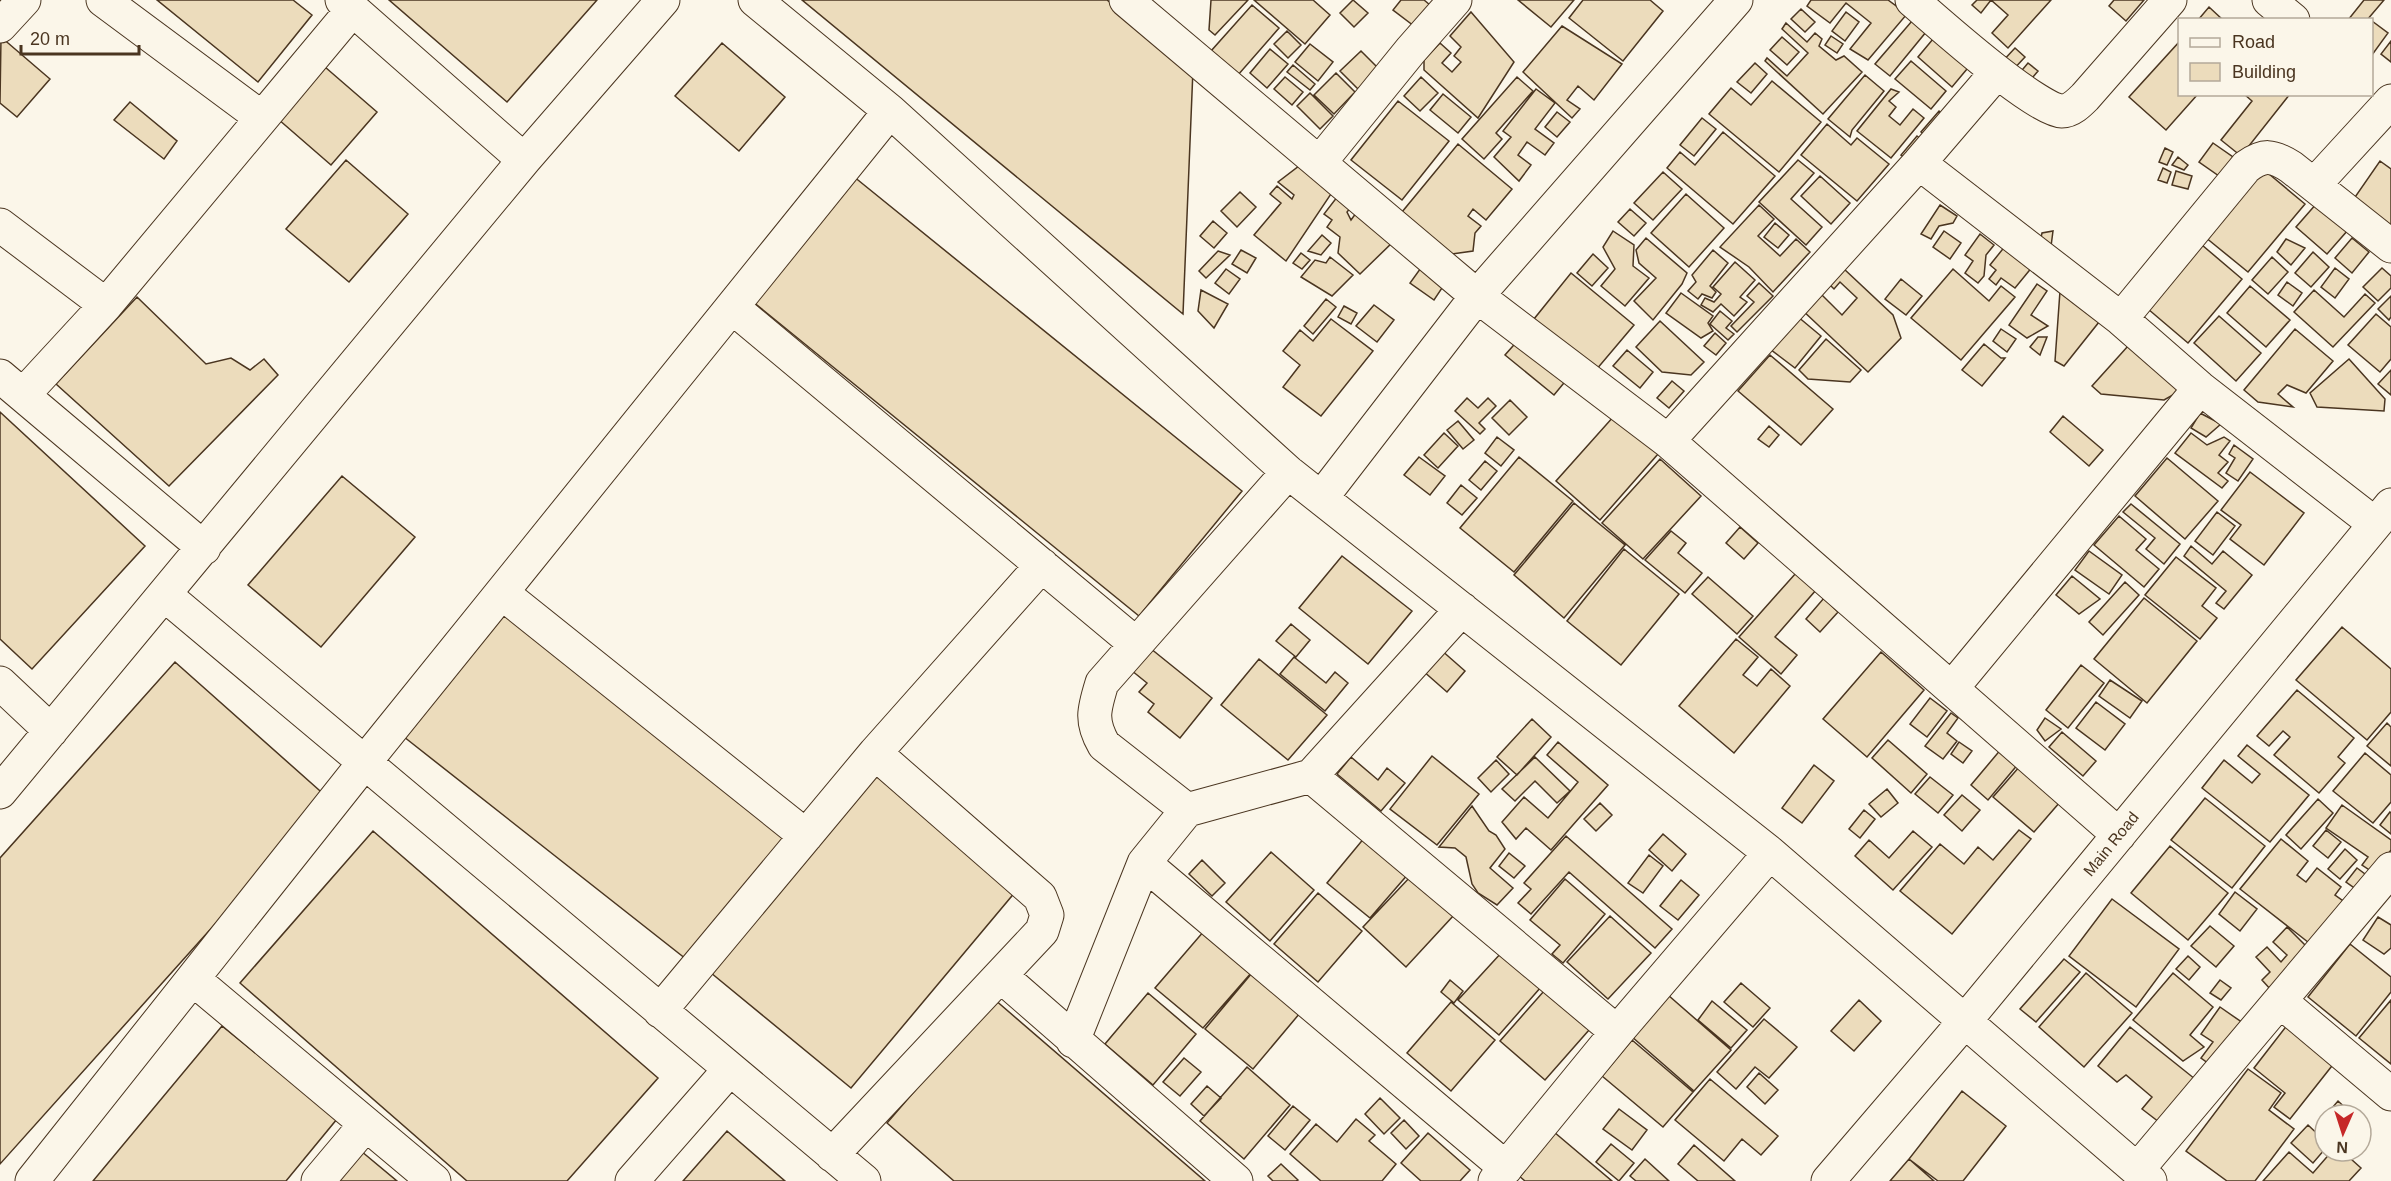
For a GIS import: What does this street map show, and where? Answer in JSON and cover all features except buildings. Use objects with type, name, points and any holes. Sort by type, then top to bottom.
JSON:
[{"type":"street","points":[[0,26],[24,0]]},
{"type":"street","points":[[104,0],[262,118]]},
{"type":"street","points":[[0,792],[524,160],[663,0]]},
{"type":"street","points":[[755,0],[890,111],[1288,472],[1770,854],[2144,1175],[2280,1001],[2391,869]]},
{"type":"street","points":[[1320,162],[1455,0]]},
{"type":"street","points":[[1912,0],[1997,72],[2047,106],[2062,111],[2074,107],[2085,97],[2170,0]]},
{"type":"street","points":[[2269,0],[2291,18]]},
{"type":"street","points":[[1322,497],[1477,296],[1733,1]]},
{"type":"street","points":[[1134,2],[1477,296],[1668,441],[2119,835]]},
{"type":"street","points":[[204,548],[11,386],[106,305],[262,118],[347,4],[524,160]]},
{"type":"street","points":[[1668,441],[1919,163],[1997,72]]},
{"type":"street","points":[[2314,185],[2391,101],[2373,85]]},
{"type":"street","points":[[32,1181],[364,763],[890,111]]},
{"type":"street","points":[[2121,320],[2246,167],[2259,158],[2278,158],[2391,246]]},
{"type":"street","points":[[1919,163],[2121,320],[2200,388],[2383,515]]},
{"type":"street","points":[[0,225],[106,305]]},
{"type":"street","points":[[732,307],[1136,644]]},
{"type":"street","points":[[1952,688],[2200,388]]},
{"type":"street","points":[[1187,810],[1104,745],[1095,730],[1094,708],[1102,683],[1288,472]]},
{"type":"street","name":"Main Road","points":[[1828,1181],[1965,1021],[2383,515]]},
{"type":"street","points":[[660,1011],[875,753],[1042,565]]},
{"type":"street","points":[[502,593],[806,836]]},
{"type":"street","points":[[165,595],[864,1181]]},
{"type":"street","points":[[1073,1041],[1144,863],[1187,810],[1311,776],[1462,609]]},
{"type":"street","points":[[0,683],[51,731]]},
{"type":"street","points":[[832,1155],[1042,932],[1047,915],[1040,897],[875,753]]},
{"type":"street","points":[[1311,776],[1617,1032]]},
{"type":"street","points":[[1144,863],[1501,1174],[1617,1032],[1770,854]]},
{"type":"street","points":[[1001,976],[1236,1181]]},
{"type":"street","points":[[193,979],[434,1181]]},
{"type":"street","points":[[2280,1001],[2391,1094]]},
{"type":"street","points":[[632,1181],[730,1069]]},
{"type":"street","points":[[318,1181],[366,1124]]}]
